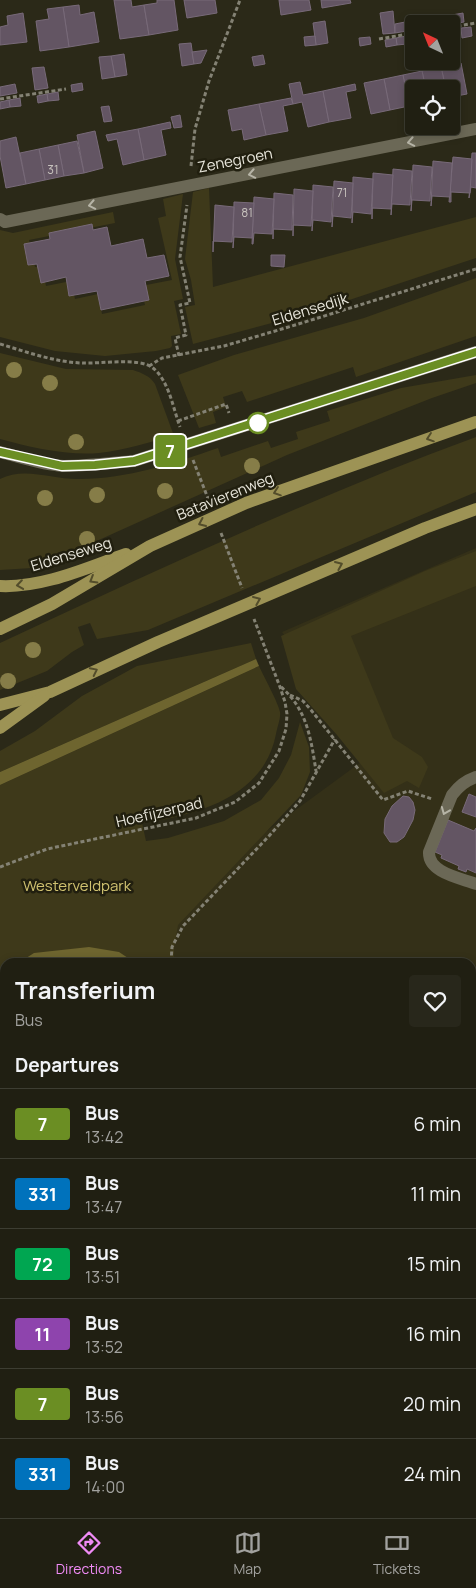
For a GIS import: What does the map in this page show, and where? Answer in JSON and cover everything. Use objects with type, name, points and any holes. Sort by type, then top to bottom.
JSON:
[{"type":"main road","name":"Batavierenweg","points":[[0,629],[52,604],[150,546],[246,503],[476,422]]},
{"type":"main road","points":[[0,705],[50,692],[158,642],[476,508]]},
{"type":"main road","name":"Eldenseweg","points":[[0,586],[15,587],[49,580],[150,546]]},
{"type":"main road","points":[[0,728],[50,692]]},
{"type":"street","name":"Zenegroen","points":[[0,219],[5,222],[476,129]]},
{"type":"street","points":[[0,452],[62,466],[134,461],[476,352]]},
{"type":"street","points":[[476,777],[458,786],[452,795],[428,858],[439,870],[476,884]]},
{"type":"path","points":[[179,356],[176,338],[186,335],[180,305],[190,303],[180,257],[190,186],[195,129],[208,81],[240,0]]},
{"type":"path","points":[[460,26],[476,23]]},
{"type":"path","points":[[379,38],[405,34]]},
{"type":"path","points":[[0,98],[66,89]]},
{"type":"path","name":"Eldensedijk","points":[[149,366],[162,358],[224,346],[284,329],[476,269]]},
{"type":"path","points":[[0,344],[58,360],[81,363],[135,362],[154,369],[164,381]]},
{"type":"path","points":[[178,420],[226,404]]},
{"type":"path","name":"Hoefijzerpad","points":[[0,867],[47,849],[196,818],[235,802],[259,783],[279,751],[286,729],[287,714],[285,702],[274,672]]},
{"type":"path","points":[[280,687],[290,695],[303,701],[383,800],[408,791],[432,799]]},
{"type":"path","points":[[290,695],[306,721],[316,771]]},
{"type":"path","points":[[171,958],[172,947],[183,926],[300,801],[335,740]]},
{"type":"shaded area","points":[[476,548],[476,958],[126,958],[139,925],[372,754],[282,632]]},
{"type":"shaded area","points":[[256,659],[259,666],[0,785],[0,772]]},
{"type":"shaded area","points":[[89,947],[119,952],[128,958],[26,958],[34,953]]},
{"type":"green space","points":[[209,188],[213,287],[476,217],[476,258],[313,312],[193,344],[185,307],[195,305],[185,259],[193,192]]},
{"type":"green space","points":[[183,194],[175,259],[183,299],[174,301],[181,334],[171,336],[172,346],[170,348],[105,356],[55,351],[0,337],[0,230],[13,233],[113,212],[115,223],[29,240],[35,267],[42,266],[46,286],[71,281],[75,299],[98,294],[102,314],[145,305],[141,286],[172,280],[158,218],[166,216],[163,199]]},
{"type":"green space","points":[[476,278],[476,336],[356,377],[353,367],[247,402],[242,391],[223,397],[226,407],[213,412],[216,423],[199,428],[178,375],[234,355],[364,318]]},
{"type":"green space","points":[[0,353],[66,369],[133,370],[143,374],[155,384],[174,436],[118,450],[87,454],[49,450],[0,439]]},
{"type":"green space","points":[[476,375],[476,383],[432,398],[287,455],[48,563],[32,568],[0,570],[0,479],[19,474],[70,479],[98,478],[150,469],[218,448],[221,457],[268,441],[271,448],[298,439],[296,432],[330,421],[327,411],[401,388]]},
{"type":"green space","points":[[476,437],[476,492],[148,630],[97,639],[90,623],[78,627],[84,645],[47,671],[0,690],[0,643],[295,509]]},
{"type":"green space","points":[[476,551],[476,586],[351,636],[393,738],[422,757],[428,767],[419,788],[407,781],[384,793],[337,735],[296,689],[281,636],[425,571]]},
{"type":"green space","points":[[251,643],[256,659],[0,772],[0,751],[35,731],[82,696],[137,666]]},
{"type":"green space","name":"Westerveldpark","points":[[259,666],[277,702],[280,714],[269,756],[258,773],[243,788],[225,799],[184,815],[142,823],[146,841],[168,838],[224,821],[261,800],[279,778],[291,755],[300,722],[309,747],[310,772],[301,795],[178,925],[174,958],[0,958],[0,785]]},
{"type":"building","points":[[114,0],[131,0],[132,7],[144,5],[149,35],[120,39]]},
{"type":"building","points":[[157,0],[174,0],[178,30],[149,35],[144,5],[157,3]]},
{"type":"building","points":[[184,0],[215,0],[217,13],[187,18]]},
{"type":"building","points":[[279,0],[309,0],[311,10],[281,15]]},
{"type":"building","points":[[321,0],[350,0],[351,3],[322,8]]},
{"type":"building","points":[[79,5],[80,15],[94,12],[99,42],[69,47],[63,7]]},
{"type":"building","points":[[63,7],[69,47],[40,51],[36,21],[49,19],[47,9]]},
{"type":"building","points":[[393,11],[395,33],[383,34],[380,13]]},
{"type":"building","points":[[23,13],[27,42],[0,45],[0,27],[8,25],[7,16]]},
{"type":"building","points":[[463,13],[464,22],[460,23],[460,15],[452,15]]},
{"type":"building","points":[[325,21],[328,43],[316,45],[313,23]]},
{"type":"building","points":[[405,22],[405,31],[395,33],[395,24]]},
{"type":"building","points":[[471,27],[472,36],[462,38],[461,28]]},
{"type":"building","points":[[315,36],[316,45],[305,46],[304,37]]},
{"type":"building","points":[[405,36],[405,44],[397,45],[396,38]]},
{"type":"building","points":[[370,37],[371,44],[360,46],[359,38]]},
{"type":"building","points":[[396,38],[397,45],[386,47],[385,40]]},
{"type":"building","points":[[191,43],[194,64],[182,66],[179,44]]},
{"type":"building","points":[[207,50],[201,63],[194,64],[192,52]]},
{"type":"building","points":[[124,54],[127,75],[115,77],[111,56]]},
{"type":"building","points":[[263,55],[265,64],[254,66],[252,57]]},
{"type":"building","points":[[111,56],[115,77],[102,79],[99,57]]},
{"type":"building","points":[[460,63],[467,94],[460,95],[460,80],[444,80],[442,70],[460,70]]},
{"type":"building","points":[[44,67],[48,88],[35,90],[32,68]]},
{"type":"building","points":[[442,70],[444,80],[424,80],[422,71]]},
{"type":"building","points":[[422,71],[424,80],[405,80],[405,85],[403,75]]},
{"type":"building","points":[[403,75],[405,107],[390,110],[384,79]]},
{"type":"building","points":[[384,79],[390,110],[371,114],[364,83]]},
{"type":"building","points":[[300,82],[303,95],[323,91],[329,122],[308,127],[302,102],[293,104],[289,84]]},
{"type":"building","points":[[82,83],[83,90],[72,92],[71,85]]},
{"type":"building","points":[[15,84],[17,93],[0,96],[0,87]]},
{"type":"building","points":[[355,84],[356,90],[346,92],[351,118],[329,122],[323,91]]},
{"type":"building","points":[[58,92],[59,100],[48,101],[47,94]]},
{"type":"building","points":[[47,94],[48,101],[38,103],[37,96]]},
{"type":"building","points":[[20,98],[21,106],[10,107],[9,100]]},
{"type":"building","points":[[291,98],[293,104],[283,106],[288,131],[266,135],[259,104]]},
{"type":"building","points":[[9,100],[10,107],[0,109],[0,102]]},
{"type":"building","points":[[259,104],[266,135],[244,140],[242,129],[232,131],[228,110]]},
{"type":"building","points":[[109,106],[112,121],[104,122],[101,107]]},
{"type":"building","points":[[180,115],[182,127],[174,128],[171,117]]},
{"type":"building","points":[[170,122],[171,128],[161,130],[166,155],[144,160],[138,129]]},
{"type":"building","points":[[138,129],[144,160],[123,165],[117,139],[108,141],[106,135]]},
{"type":"building","points":[[95,131],[103,168],[84,173],[77,135]]},
{"type":"building","points":[[16,137],[26,184],[6,188],[0,156],[0,141]]},
{"type":"building","points":[[77,141],[84,173],[64,176],[58,145]]},
{"type":"building","points":[[58,145],[64,176],[45,180],[39,149]]},
{"type":"building","points":[[39,149],[45,180],[26,184],[20,153]]},
{"type":"building","points":[[472,153],[476,153],[476,188],[471,187],[469,198]]},
{"type":"building","points":[[453,157],[472,159],[470,193],[451,192],[451,202],[449,202]]},
{"type":"building","points":[[433,161],[452,163],[450,197],[432,196],[431,206]]},
{"type":"building","points":[[413,165],[432,167],[430,201],[412,200],[411,211]]},
{"type":"building","points":[[393,169],[412,171],[410,205],[392,204],[391,215]]},
{"type":"building","points":[[373,173],[393,175],[391,209],[372,208]]},
{"type":"building","points":[[353,177],[373,179],[371,214],[353,212],[352,223]]},
{"type":"building","points":[[334,181],[353,183],[351,218],[333,216],[332,227]]},
{"type":"building","points":[[313,185],[333,187],[331,222],[313,220],[312,231]]},
{"type":"building","points":[[294,189],[313,191],[311,226],[293,225]]},
{"type":"building","points":[[274,193],[293,195],[292,230],[273,229]]},
{"type":"building","points":[[254,197],[274,199],[272,234],[254,233],[252,244]]},
{"type":"building","points":[[234,202],[254,203],[252,238],[234,237],[233,248]]},
{"type":"building","points":[[215,205],[234,207],[232,242],[213,241]]},
{"type":"building","points":[[92,224],[93,230],[107,227],[111,246],[143,239],[147,258],[164,255],[169,276],[145,281],[149,300],[101,310],[97,291],[69,296],[66,277],[41,283],[37,264],[28,265],[24,244],[50,239],[49,233]]},
{"type":"building","points":[[271,255],[285,255],[284,267],[271,266]]},
{"type":"building","points":[[469,794],[476,797],[476,817],[462,812]]},
{"type":"building","points":[[403,796],[409,797],[413,802],[415,810],[413,820],[404,837],[397,842],[390,842],[384,833],[385,819],[392,806]]},
{"type":"building","points":[[448,820],[474,831],[476,828],[476,873],[467,869],[466,872],[458,869],[459,866],[441,858],[442,855],[435,852]]},
{"type":"bus line","name":"7","points":[[0,452],[62,466],[134,461],[476,352]]}]
